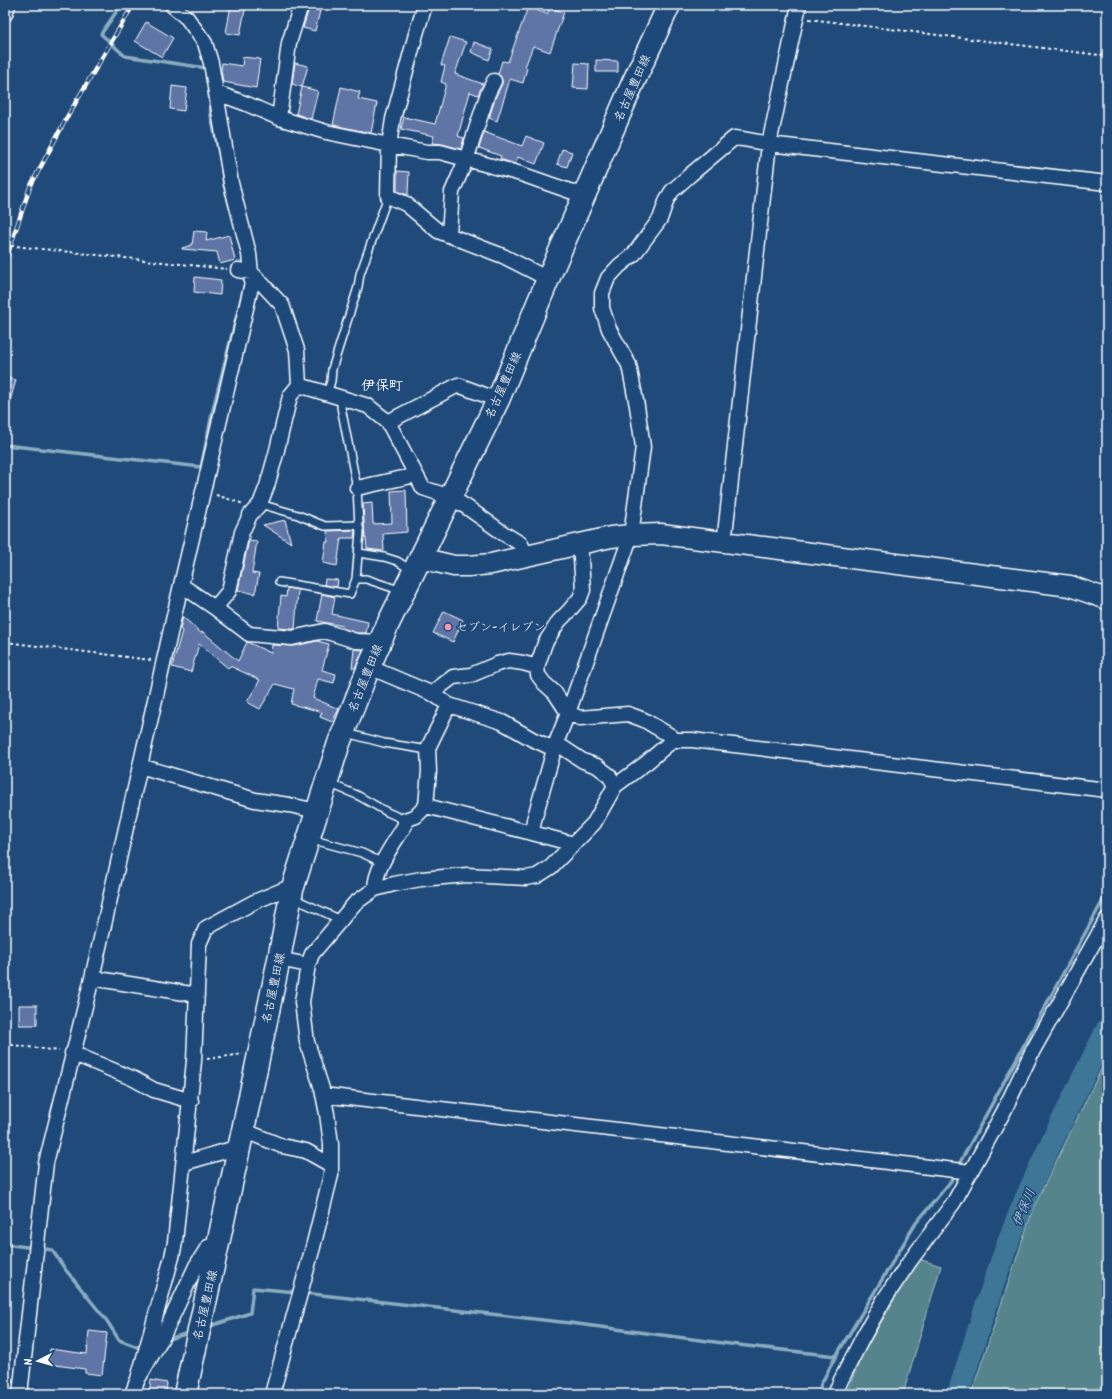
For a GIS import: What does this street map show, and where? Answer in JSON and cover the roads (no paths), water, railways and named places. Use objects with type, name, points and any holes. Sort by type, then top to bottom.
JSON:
[{"type":"main road","name":"名古屋豊田線","points":[[185,1394],[280,959],[292,893],[326,782],[344,731],[380,642],[416,565],[498,400],[548,279],[632,85],[669,5]]},
{"type":"street","points":[[5,14],[8,5]]},
{"type":"street","points":[[20,1394],[46,1163],[72,1053],[92,978],[163,663],[252,283],[245,271],[248,254],[231,183],[211,63],[205,43],[187,18],[172,5]]},
{"type":"street","points":[[278,118],[289,43],[301,5]]},
{"type":"street","points":[[425,5],[393,119],[389,145],[388,196],[406,204],[438,231],[504,256],[548,279]]},
{"type":"street","points":[[724,542],[769,144],[797,11]]},
{"type":"street","points":[[449,234],[452,192],[466,160],[488,93],[494,81]]},
{"type":"street","points":[[217,93],[278,118],[326,132],[427,152],[440,152],[521,174],[584,196]]},
{"type":"street","points":[[532,833],[534,820],[555,746],[631,535],[643,447],[638,406],[629,365],[609,329],[602,308],[602,293],[608,278],[619,266],[634,254],[660,219],[667,199],[672,191],[690,174],[734,138],[769,144],[1107,183]]},
{"type":"street","points":[[215,608],[229,591],[242,532],[250,515],[257,507],[267,486],[290,396],[299,385],[297,350],[282,306],[245,271]]},
{"type":"street","points":[[299,385],[368,406],[388,422],[423,488],[450,497],[466,506],[506,536],[521,544],[526,556]]},
{"type":"street","points":[[388,422],[458,385],[498,400]]},
{"type":"street","points":[[357,488],[416,475]]},
{"type":"street","points":[[416,565],[469,566],[491,564],[611,537],[661,534],[1070,586],[1107,599]]},
{"type":"street","points":[[580,543],[583,590],[580,598],[558,621],[545,643],[537,667],[538,675],[558,697],[568,713],[580,718],[628,714],[644,720],[671,736],[673,740]]},
{"type":"street","points":[[181,585],[215,608],[249,634],[292,638],[324,631],[356,641],[380,642]]},
{"type":"street","points":[[433,694],[453,677],[471,675],[497,664],[509,661],[537,667]]},
{"type":"street","points":[[369,667],[433,694],[449,705],[502,722],[532,739],[555,746],[583,761],[597,766],[610,775],[615,786]]},
{"type":"street","points":[[375,889],[375,881],[383,863],[405,825],[405,820],[416,816],[426,806],[429,771],[428,748],[449,705]]},
{"type":"street","points":[[272,1394],[331,1175],[331,1144],[324,1095],[307,1042],[302,1002],[308,965],[312,954],[355,903],[375,889],[421,879],[467,875],[518,878],[537,876],[551,868],[594,823],[615,786],[646,763],[673,740],[692,740],[1107,790]]},
{"type":"street","points":[[140,766],[255,800],[317,811]]},
{"type":"street","points":[[426,806],[574,844]]},
{"type":"street","points":[[153,1344],[175,1242],[194,1061],[199,944],[206,928],[254,902],[285,889],[292,893]]},
{"type":"street","points":[[835,1394],[863,1337],[885,1298],[910,1261],[954,1202],[968,1172],[1004,1111],[1032,1052],[1107,919]]},
{"type":"street","points":[[280,959],[308,965]]},
{"type":"street","points":[[92,978],[197,995]]},
{"type":"street","points":[[72,1053],[134,1079],[154,1090],[190,1101]]},
{"type":"street","points":[[324,1095],[968,1172]]},
{"type":"street","points":[[184,1163],[241,1139],[306,1151],[331,1165]]},
{"type":"street","points":[[132,1394],[153,1344],[196,1266],[208,1247],[219,1242]]},
{"type":"lane","points":[[327,394],[331,381],[332,369],[358,287],[360,274],[388,196]]},
{"type":"lane","points":[[279,582],[350,594],[356,579],[360,532],[357,488],[343,415],[342,399]]},
{"type":"lane","points":[[257,507],[298,515],[324,526],[359,525]]},
{"type":"lane","points":[[359,553],[384,557],[416,565]]},
{"type":"lane","points":[[356,579],[366,579],[403,592]]},
{"type":"lane","points":[[344,731],[384,743],[428,750]]},
{"type":"lane","points":[[326,782],[357,795],[387,812],[405,820]]},
{"type":"lane","points":[[308,838],[362,853],[383,863]]},
{"type":"lane","points":[[292,893],[300,900],[341,920]]},
{"type":"waterway","points":[[121,5],[101,34],[125,56],[206,68],[206,70]]},
{"type":"waterway","points":[[209,92],[211,116],[221,163]]},
{"type":"waterway","points":[[222,171],[230,208]]},
{"type":"waterway","points":[[5,445],[201,467],[213,409],[245,283],[244,275]]},
{"type":"waterway","points":[[957,1168],[1107,893]]},
{"type":"waterway","name":"伊保川","points":[[958,1394],[996,1276],[1022,1207],[1053,1139],[1107,1029]]},
{"type":"waterway","points":[[304,1293],[570,1323],[836,1356],[916,1223],[951,1181],[955,1173]]},
{"type":"waterway","points":[[5,1244],[34,1248]]},
{"type":"waterway","points":[[40,1248],[52,1250],[65,1269],[107,1321],[119,1340],[140,1348],[144,1347]]},
{"type":"waterway","points":[[207,1327],[250,1313],[253,1288],[296,1292]]},
{"type":"waterway","points":[[165,1340],[192,1332]]},
{"type":"waterway","points":[[818,1394],[821,1384],[836,1356]]},
{"type":"railway","points":[[5,262],[30,187],[66,119],[133,5]]},
{"type":"place","name":"セブン-イレブン","points":[[448,627]]},
{"type":"district","name":"伊保町","points":[[382,385]]}]
